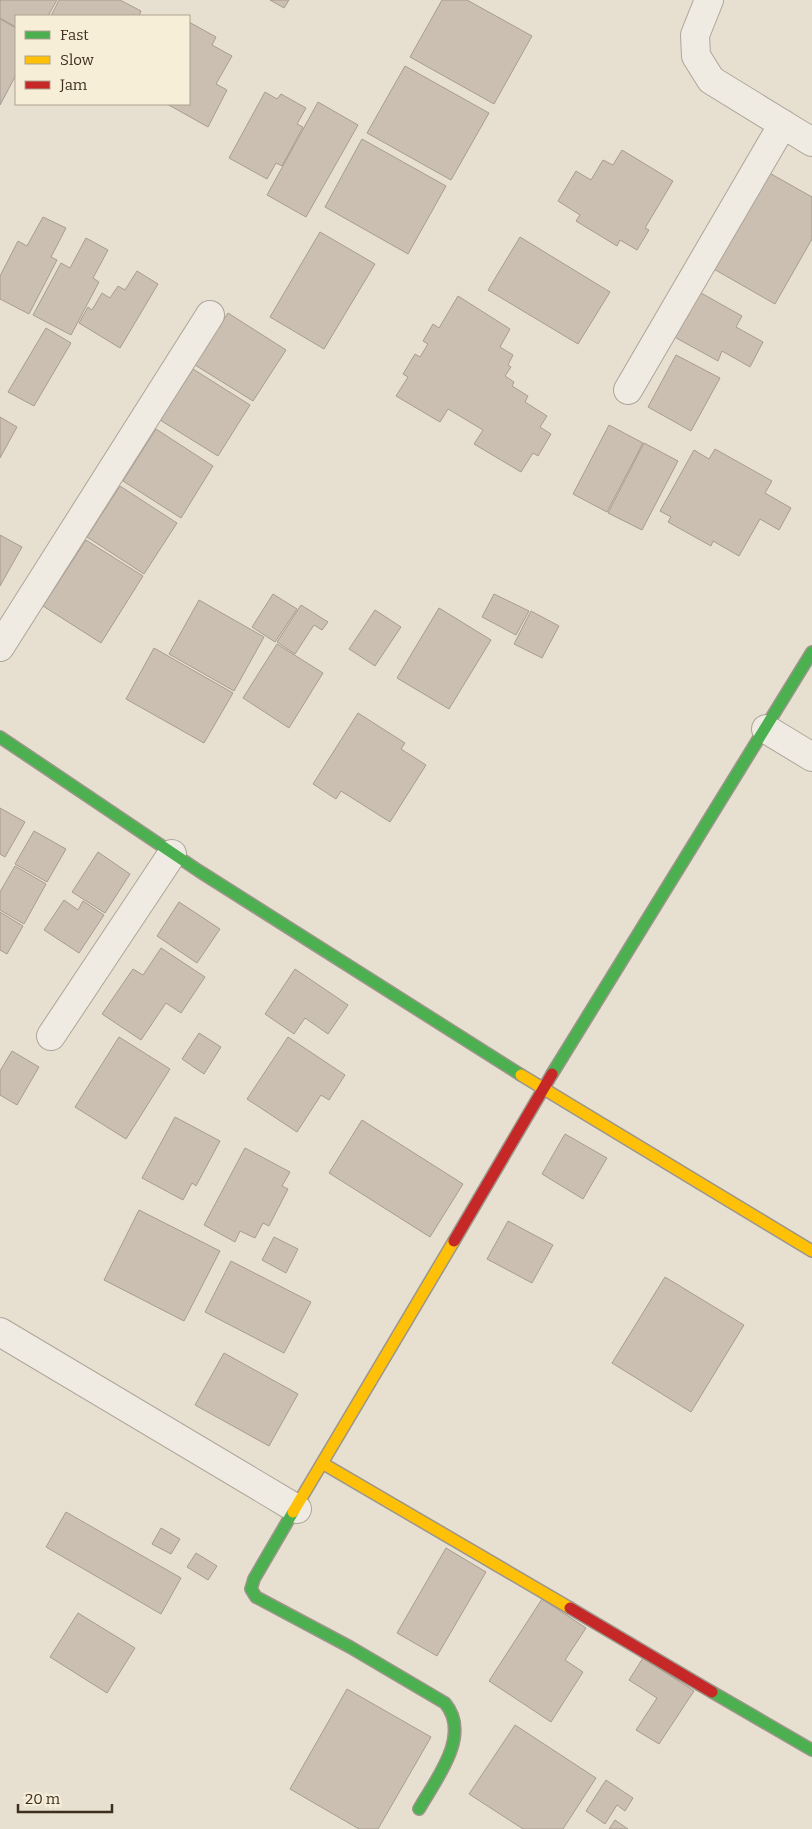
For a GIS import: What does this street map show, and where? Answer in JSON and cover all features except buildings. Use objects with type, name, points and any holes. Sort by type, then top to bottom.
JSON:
[{"type":"street","points":[[709,0],[695,34],[696,56],[710,80],[812,142]]},
{"type":"street","points":[[628,390],[783,124]]},
{"type":"street","points":[[0,647],[210,315]]},
{"type":"street","points":[[419,1809],[454,1746],[454,1714],[445,1704],[350,1647],[256,1597],[251,1589],[254,1579],[297,1509],[322,1463],[542,1090],[766,730],[812,652]]},
{"type":"street","points":[[766,730],[812,757]]},
{"type":"street","points":[[0,737],[172,854],[542,1090],[812,1251]]},
{"type":"street","points":[[51,1036],[172,854]]},
{"type":"street","points":[[0,1332],[297,1509]]},
{"type":"street","points":[[322,1463],[812,1750]]},
{"type":"traffic: fast","points":[[552,1074],[812,652]]},
{"type":"traffic: fast","points":[[0,737],[199,871],[521,1075]]},
{"type":"traffic: fast","points":[[293,1512],[254,1579],[251,1589],[256,1597],[350,1647],[445,1703],[452,1716],[455,1729],[453,1743],[442,1771],[419,1809]]},
{"type":"traffic: fast","points":[[712,1692],[812,1750]]},
{"type":"traffic: slow","points":[[521,1075],[812,1251]]},
{"type":"traffic: slow","points":[[293,1512],[454,1241]]},
{"type":"traffic: slow","points":[[322,1463],[570,1608]]},
{"type":"traffic: jam","points":[[454,1241],[552,1074]]},
{"type":"traffic: jam","points":[[570,1608],[712,1692]]}]
